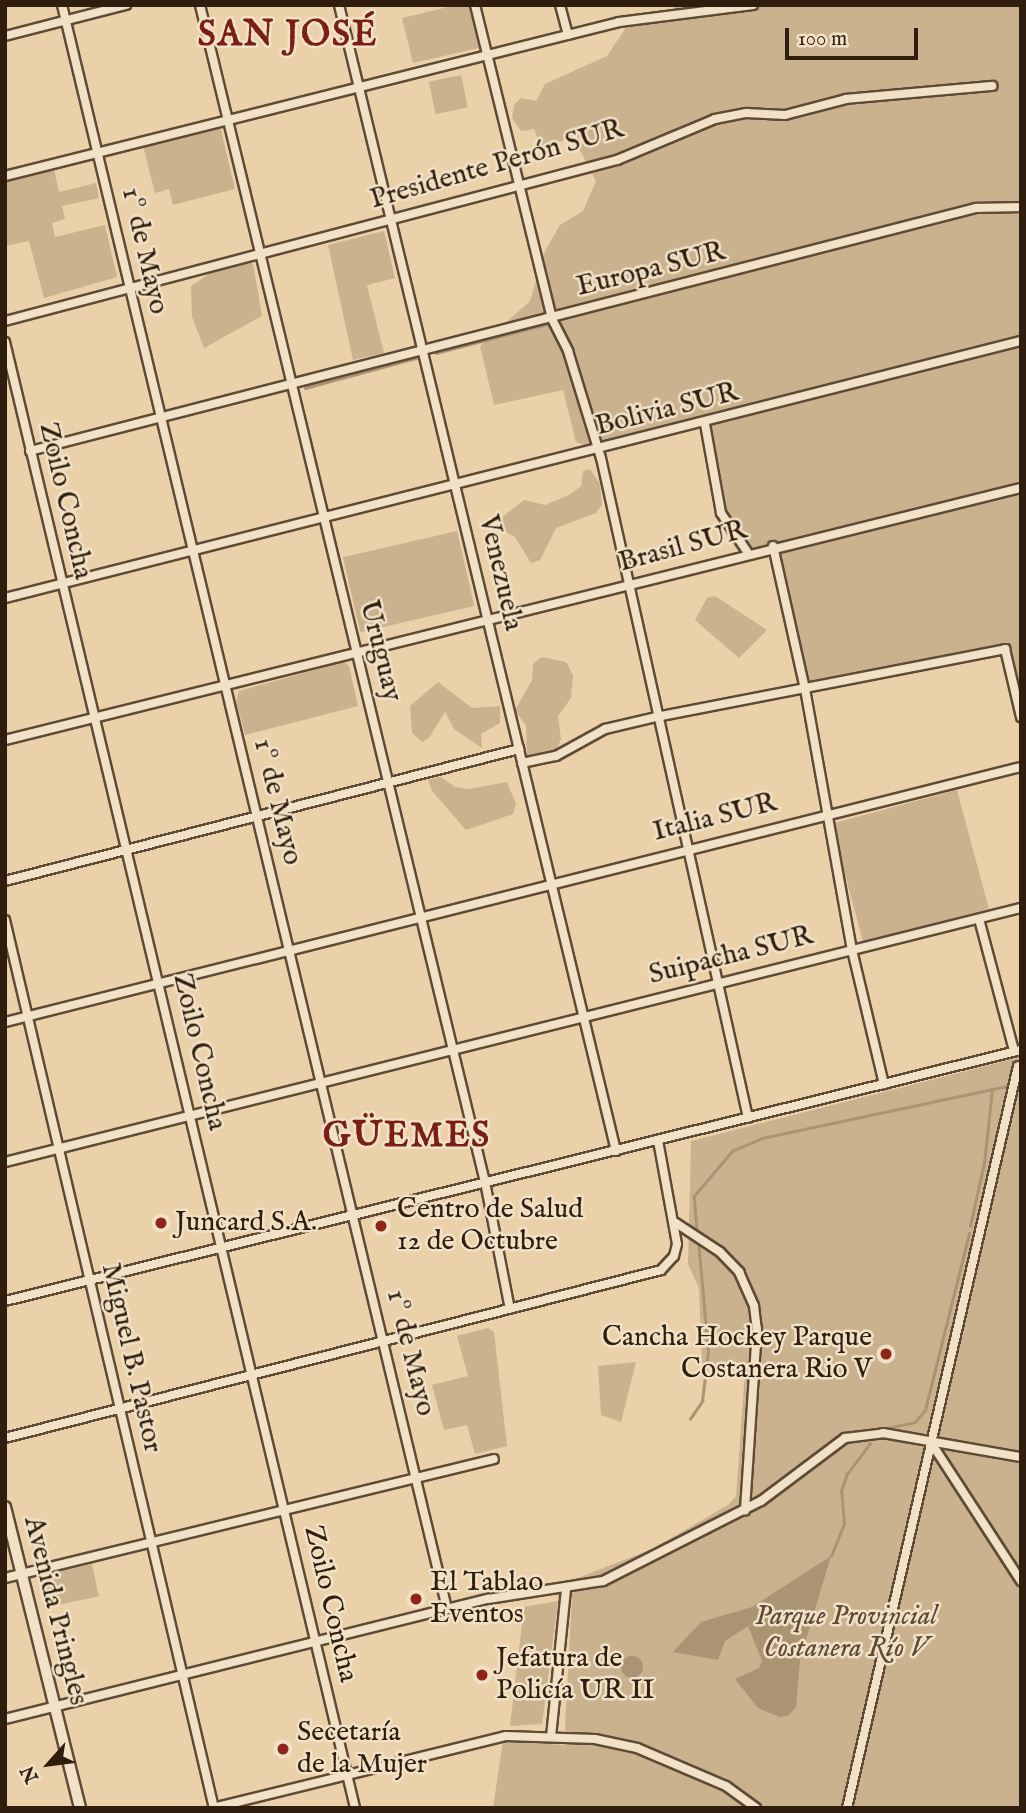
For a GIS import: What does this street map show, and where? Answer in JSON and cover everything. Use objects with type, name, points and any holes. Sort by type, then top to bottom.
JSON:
[{"type":"main road","name":"Avenida Pringles","points":[[5,1507],[80,1808]]},
{"type":"street","name":"1º de Mayo","points":[[62,5],[447,1609]]},
{"type":"street","points":[[5,36],[126,5]]},
{"type":"street","name":"Uruguay","points":[[200,5],[485,1182],[510,1309]]},
{"type":"street","name":"Venezuela","points":[[340,5],[616,1151]]},
{"type":"street","points":[[475,5],[552,319],[568,351],[599,451],[626,584],[748,1118]]},
{"type":"street","points":[[560,5],[568,35]]},
{"type":"street","points":[[5,176],[227,118],[568,35],[666,13],[753,5]]},
{"type":"street","name":"Presidente Perón SUR","points":[[5,321],[617,160],[715,119],[746,113],[785,115],[846,99],[992,86]]},
{"type":"street","name":"Europa SUR","points":[[30,451],[976,208],[1021,207]]},
{"type":"street","name":"Bolivia SUR","points":[[5,598],[599,451],[1021,341]]},
{"type":"street","name":"Zoilo Concha","points":[[5,342],[355,1808]]},
{"type":"street","points":[[705,424],[721,513],[748,553]]},
{"type":"street","name":"Brasil SUR","points":[[5,740],[773,546],[1021,488]]},
{"type":"street","points":[[773,546],[805,689],[825,815],[852,950],[884,1084]]},
{"type":"street","points":[[522,763],[556,756],[605,729],[1005,649],[1021,717]]},
{"type":"street","points":[[5,881],[258,818],[388,780],[519,749]]},
{"type":"street","name":"Italia SUR","points":[[5,1022],[686,848],[1021,767]]},
{"type":"street","name":"Suipacha SUR","points":[[5,1162],[1021,908]]},
{"type":"street","points":[[5,1301],[1017,1051],[979,919]]},
{"type":"street","name":"Miguel B. Pastor","points":[[5,920],[214,1808]]},
{"type":"street","points":[[846,1808],[1018,1066]]},
{"type":"street","points":[[5,1438],[253,1377],[652,1273],[674,1256],[677,1223],[658,1140]]},
{"type":"street","points":[[677,1223],[702,1236],[739,1272],[754,1306],[757,1329],[745,1511]]},
{"type":"street","points":[[5,1719],[488,1599],[566,1589],[623,1574],[745,1511],[845,1438],[883,1433],[1021,1457]]},
{"type":"street","points":[[930,1441],[1021,1581]]},
{"type":"street","points":[[5,1578],[494,1459]]},
{"type":"street","points":[[551,1737],[566,1589]]},
{"type":"street","points":[[214,1808],[498,1736],[594,1739],[637,1748],[726,1786],[756,1808]]},
{"type":"green space","points":[[456,5],[469,5],[479,48],[413,63],[402,18]]},
{"type":"green space","points":[[674,5],[1021,5],[1021,689],[1015,691],[1005,650],[805,689],[773,547],[748,553],[721,513],[706,426],[599,451],[576,442],[563,390],[494,405],[480,346],[530,301],[545,251],[560,225],[583,211],[596,181],[573,137],[542,148],[534,129],[521,131],[512,118],[514,105],[521,98],[536,101],[545,84],[607,56],[631,20],[670,14],[674,19]]},
{"type":"green space","points":[[461,75],[468,107],[436,114],[429,82]]},
{"type":"green space","points":[[220,126],[235,189],[173,205],[169,189],[155,193],[143,146]]},
{"type":"green space","points":[[54,169],[59,192],[96,183],[99,198],[62,206],[65,219],[52,223],[55,237],[105,225],[117,277],[44,298],[29,241],[5,246],[5,182]]},
{"type":"green space","points":[[384,231],[395,278],[367,285],[384,353],[353,360],[328,245]]},
{"type":"green space","points":[[247,261],[253,264],[262,316],[204,348],[192,317],[191,286],[218,268]]},
{"type":"green space","points":[[590,469],[600,484],[602,505],[596,513],[556,528],[540,560],[531,563],[515,537],[502,530],[497,521],[524,500],[545,505],[569,495],[581,486],[583,471]]},
{"type":"green space","points":[[457,531],[474,606],[360,632],[343,557]]},
{"type":"green space","points":[[715,596],[767,630],[739,658],[695,620],[707,598]]},
{"type":"green space","points":[[541,657],[566,662],[573,675],[571,698],[558,716],[561,739],[557,749],[527,756],[526,726],[515,710],[532,680],[533,664]]},
{"type":"green space","points":[[344,662],[349,666],[358,706],[245,735],[236,701],[239,691]]},
{"type":"green space","points":[[438,682],[472,708],[500,706],[500,723],[481,734],[482,748],[454,729],[445,712],[429,738],[422,742],[412,733],[410,706]]},
{"type":"green space","points":[[441,777],[455,787],[469,789],[507,782],[516,804],[513,814],[466,830],[432,791],[428,780]]},
{"type":"green space","points":[[957,790],[989,909],[863,942],[831,824]]},
{"type":"green space","name":"Parque Provincial Costanera Río V","points":[[1021,1057],[1021,1808],[493,1808],[503,1741],[564,1745],[572,1598],[557,1598],[562,1584],[652,1549],[728,1505],[736,1496],[745,1372],[702,1365],[699,1288],[688,1264],[691,1141]]},
{"type":"green space","points":[[488,1328],[494,1332],[507,1446],[475,1454],[467,1425],[444,1430],[432,1385],[468,1376],[457,1336]]},
{"type":"green space","points":[[636,1362],[621,1422],[601,1415],[598,1366]]},
{"type":"green space","points":[[92,1564],[99,1596],[46,1608],[39,1575]]},
{"type":"green space","points":[[558,1601],[542,1724],[510,1726],[524,1607]]},
{"type":"shaded area","points":[[831,1556],[800,1660],[796,1707],[789,1715],[780,1717],[758,1708],[735,1679],[759,1668],[762,1661],[748,1626],[725,1641],[718,1660],[673,1652],[701,1622],[752,1607]]},
{"type":"shaded area","points":[[628,1656],[636,1656],[643,1663],[643,1671],[636,1678],[628,1678],[621,1671],[621,1663]]},
{"type":"waterway","points":[[436,353],[547,324]]},
{"type":"waterway","points":[[305,388],[416,358]]},
{"type":"waterway","points":[[697,1234],[694,1196],[732,1151],[762,1138],[1007,1086]]},
{"type":"waterway","points":[[970,1226],[984,1163],[992,1089]]},
{"type":"waterway","points":[[887,1428],[915,1422],[925,1410],[969,1233]]},
{"type":"waterway","points":[[690,1419],[702,1401],[708,1352],[698,1241]]},
{"type":"waterway","points":[[831,1556],[844,1523],[841,1491],[847,1474],[870,1444]]},
{"type":"place","name":"Juncard S.A.","points":[[161,1223]]},
{"type":"place","name":"Centro de Salud 12 de Octubre","points":[[381,1226]]},
{"type":"place","name":"Cancha Hockey Parque Costanera Rio V","points":[[886,1354]]},
{"type":"place","name":"El Tablao Eventos","points":[[416,1599]]},
{"type":"place","name":"Jefatura de Policía UR II","points":[[482,1675]]},
{"type":"place","name":"Secetaría de la Mujer","points":[[283,1749]]},
{"type":"district","name":"SAN JOSÉ","points":[[288,36]]},
{"type":"district","name":"GÜEMES","points":[[407,1137]]}]
